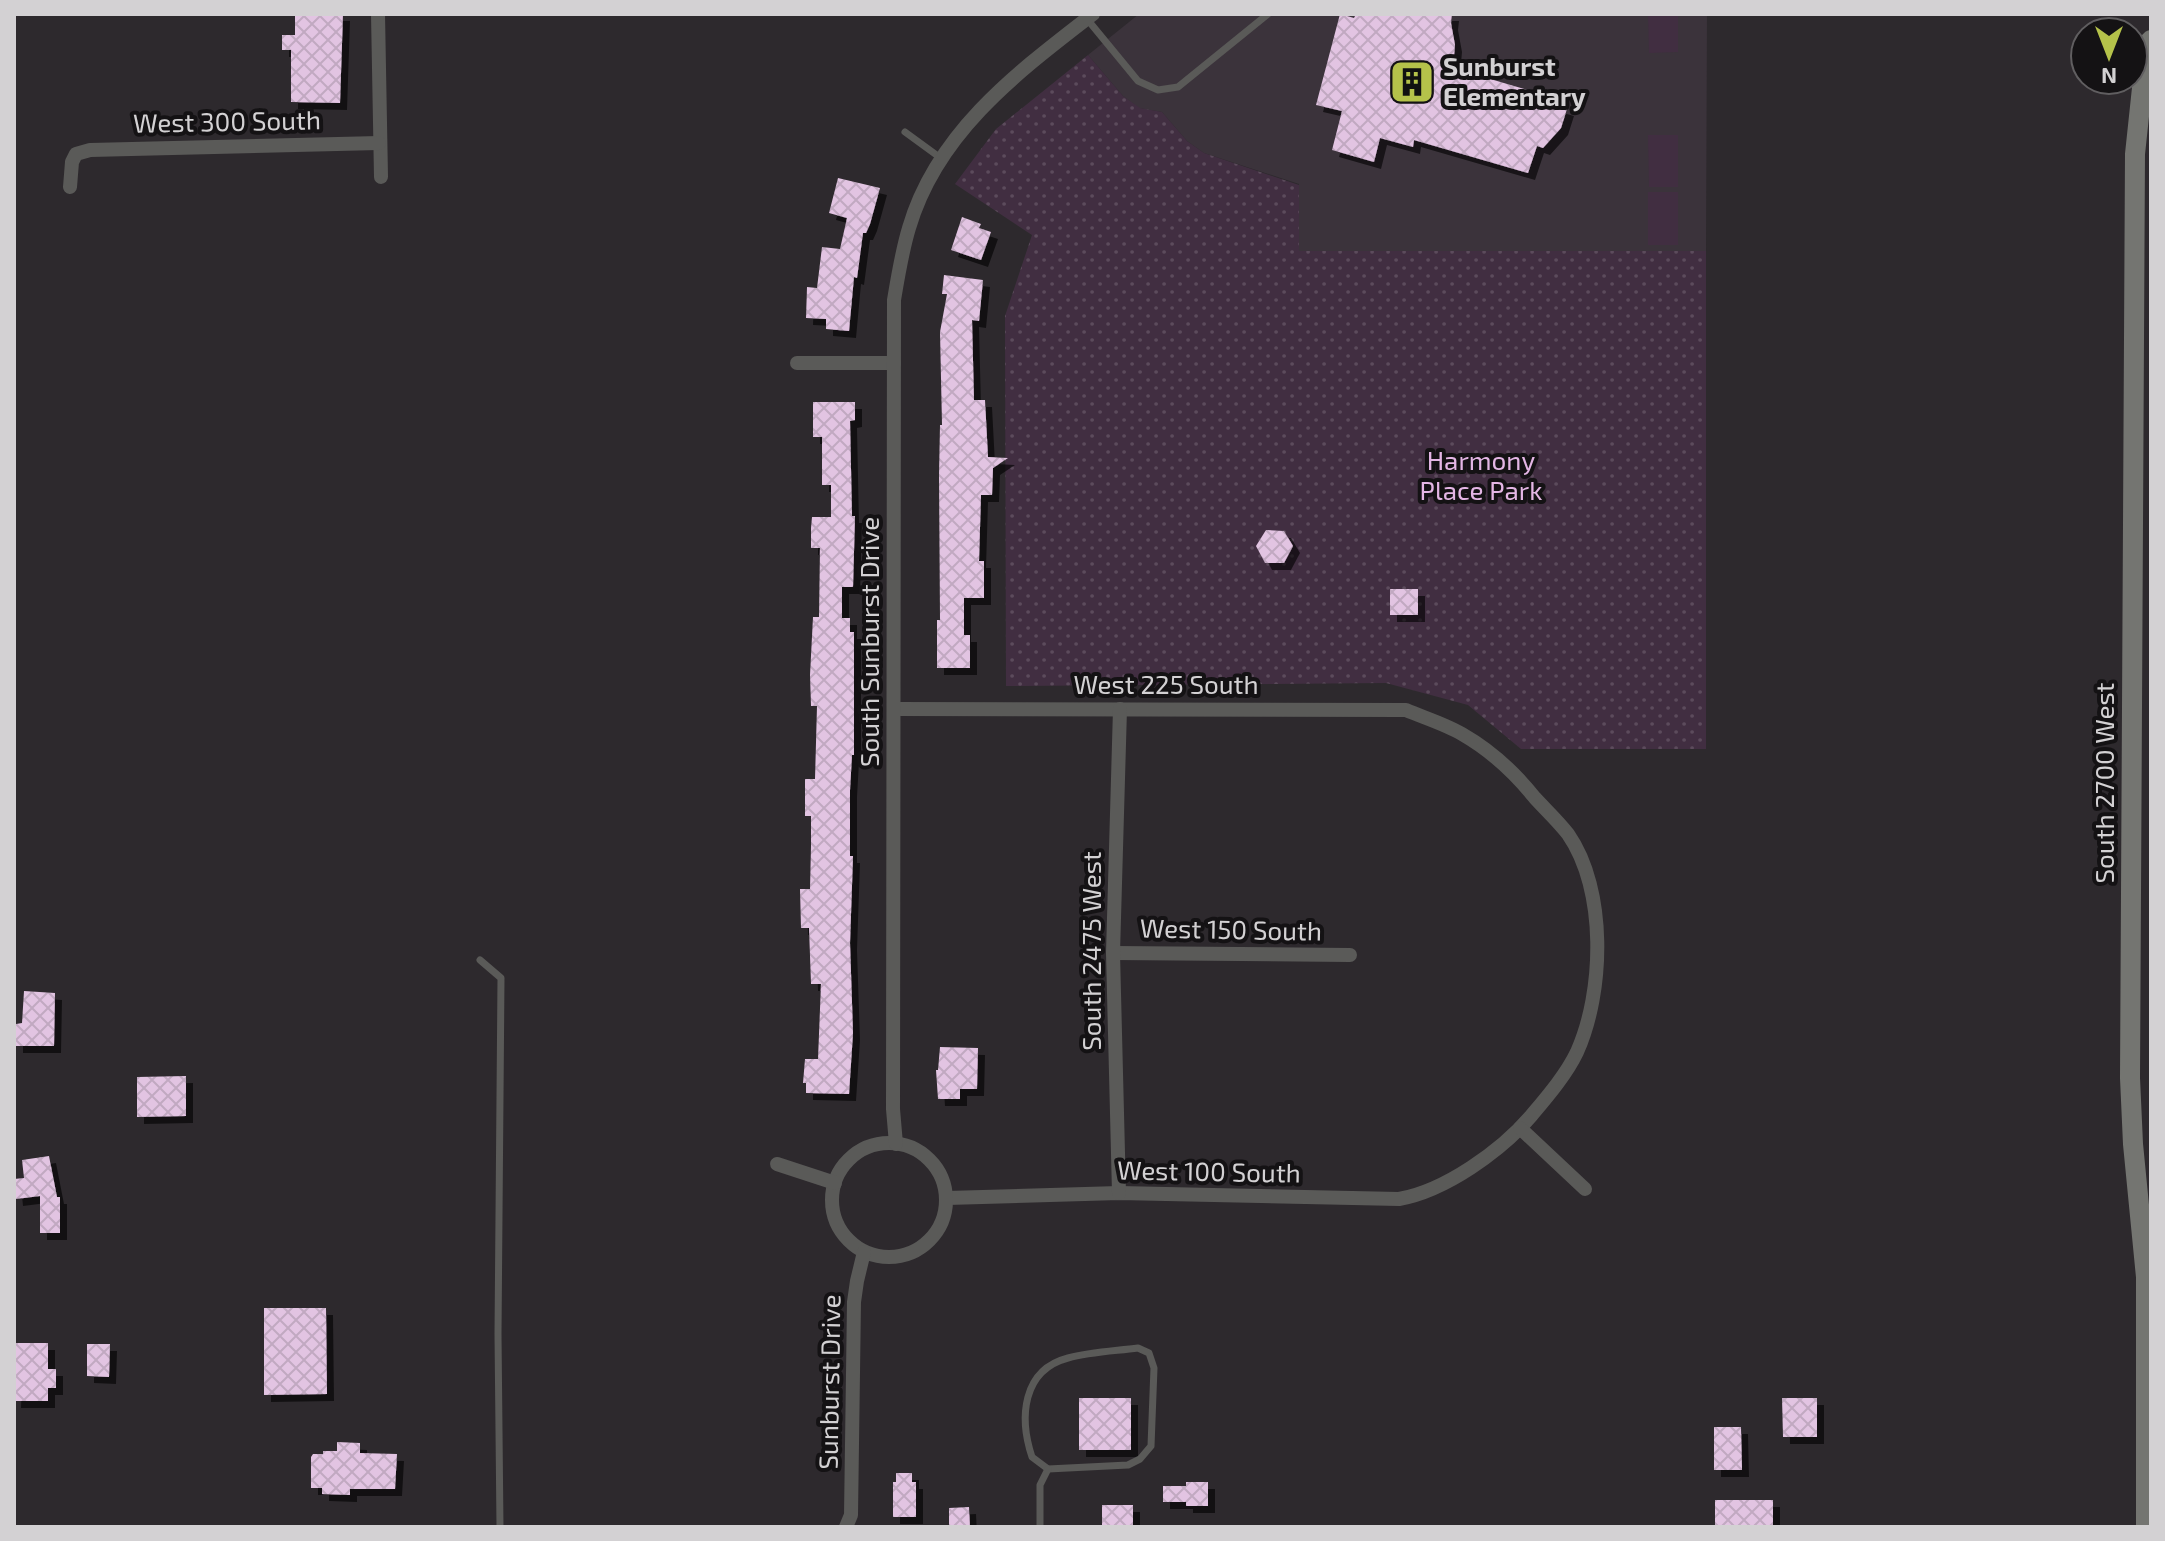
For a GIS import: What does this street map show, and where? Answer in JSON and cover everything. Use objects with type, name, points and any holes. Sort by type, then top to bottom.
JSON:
[{"type":"main road","name":"South 2700 West","points":[[2146,1527],[2146,1277],[2130,1078],[2135,154],[2151,40]]},
{"type":"street","points":[[378,14],[381,177]]},
{"type":"street","points":[[944,155],[1000,88],[1090,16]]},
{"type":"street","name":"West 300 South","points":[[70,187],[72,162],[76,154],[106,148],[379,143]]},
{"type":"street","name":"South Sunburst Drive","points":[[896,1144],[893,1109],[894,300],[909,226],[927,184],[944,155]]},
{"type":"street","points":[[797,363],[894,363]]},
{"type":"street","name":"West 225 South","points":[[894,709],[1406,710],[1460,732],[1484,748],[1528,788],[1568,835],[1590,883],[1597,937],[1591,1007],[1575,1056],[1520,1128]]},
{"type":"street","name":"South 2475 West","points":[[1119,1193],[1113,953],[1120,709]]},
{"type":"street","name":"West 150 South","points":[[1113,953],[1350,955]]},
{"type":"street","points":[[1520,1128],[1585,1189]]},
{"type":"street","name":"West 100 South","points":[[947,1198],[1119,1193],[1399,1199],[1416,1196],[1487,1157],[1520,1128]]},
{"type":"street","points":[[896,1144],[912,1148],[925,1156],[944,1182],[947,1198],[944,1217],[935,1235],[921,1248],[903,1256],[884,1257],[864,1252],[851,1243],[834,1215],[832,1199],[835,1183],[844,1166],[858,1152],[876,1145],[896,1144]]},
{"type":"street","points":[[777,1164],[835,1183]]},
{"type":"street","name":"Sunburst Drive","points":[[851,1523],[854,1302],[864,1252]]},
{"type":"lane","points":[[1090,16],[1138,81],[1158,90],[1178,87],[1268,14]]},
{"type":"lane","points":[[905,132],[944,155]]},
{"type":"lane","points":[[480,960],[501,978],[500,1527]]},
{"type":"lane","points":[[1138,1348],[1149,1353],[1154,1368],[1151,1446],[1146,1453],[1128,1465],[1048,1469],[1032,1457],[1024,1412],[1027,1395],[1047,1367],[1068,1358],[1138,1348]]},
{"type":"lane","points":[[1040,1527],[1040,1485],[1048,1469]]},
{"type":"shaded area","points":[[1139,14],[1707,14],[1706,251],[1299,251],[1299,184],[1204,153],[1187,141],[1162,112],[1139,108],[1123,96],[1088,55]]},
{"type":"green space","points":[[1648,14],[1678,14],[1678,52],[1649,53]]},
{"type":"green space","name":"Harmony Place Park","points":[[1088,55],[1123,96],[1140,108],[1162,112],[1187,141],[1204,153],[1299,185],[1299,251],[1706,251],[1706,749],[1521,749],[1468,705],[1386,683],[1006,686],[1005,316],[1032,235],[955,184],[996,129]]},
{"type":"green space","points":[[1648,135],[1678,135],[1678,187],[1649,187]]},
{"type":"green space","points":[[1648,192],[1678,192],[1678,245],[1648,245]]},
{"type":"building","points":[[295,14],[343,14],[340,103],[291,102],[291,50],[282,50],[282,35],[295,35]]},
{"type":"building","name":"Sunburst Elementary","points":[[1340,14],[1354,18],[1356,14],[1452,14],[1455,45],[1453,68],[1551,97],[1549,104],[1567,109],[1561,128],[1543,148],[1537,146],[1528,173],[1414,140],[1413,147],[1380,138],[1374,162],[1332,150],[1342,111],[1316,105]]},
{"type":"building","points":[[838,178],[880,188],[870,224],[863,233],[857,278],[854,277],[849,331],[826,329],[826,319],[806,318],[807,287],[817,288],[822,247],[840,249],[847,218],[829,213]]},
{"type":"building","points":[[962,217],[981,224],[979,228],[991,232],[981,260],[951,250]]},
{"type":"building","points":[[944,275],[983,280],[979,321],[972,320],[974,400],[985,400],[988,457],[1008,458],[993,468],[992,495],[981,495],[979,561],[984,561],[984,598],[964,598],[964,635],[970,635],[970,668],[937,668],[942,425],[940,332],[947,294],[942,294]]},
{"type":"building","points":[[813,402],[855,402],[855,420],[850,421],[852,516],[855,516],[853,587],[842,587],[842,618],[850,618],[850,632],[854,632],[854,755],[850,790],[853,1033],[849,1094],[806,1093],[806,1083],[803,1083],[805,1059],[818,1059],[821,984],[811,984],[809,928],[801,928],[800,889],[810,889],[811,816],[805,816],[805,779],[815,779],[817,706],[811,706],[810,675],[813,617],[819,617],[820,548],[811,548],[811,528],[812,517],[831,517],[831,485],[822,485],[822,437],[813,437]]},
{"type":"building","points":[[1266,530],[1284,531],[1293,546],[1284,563],[1265,563],[1256,546]]},
{"type":"building","points":[[1390,589],[1418,589],[1418,615],[1390,615]]},
{"type":"building","points":[[24,991],[55,993],[54,1046],[16,1046],[16,1024],[22,1023]]},
{"type":"building","points":[[940,1047],[978,1048],[977,1089],[960,1089],[960,1099],[938,1099],[936,1070]]},
{"type":"building","points":[[186,1076],[186,1116],[137,1117],[137,1077]]},
{"type":"building","points":[[49,1156],[57,1197],[60,1197],[60,1233],[40,1233],[40,1196],[16,1199],[14,1179],[24,1178],[22,1160]]},
{"type":"building","points":[[264,1308],[326,1308],[327,1394],[264,1395]]},
{"type":"building","points":[[16,1343],[48,1343],[48,1369],[56,1369],[56,1388],[48,1388],[48,1401],[14,1401]]},
{"type":"building","points":[[87,1344],[110,1344],[109,1377],[87,1376]]},
{"type":"building","points":[[1079,1398],[1131,1398],[1131,1450],[1079,1450]]},
{"type":"building","points":[[1782,1398],[1817,1398],[1817,1437],[1783,1437]]},
{"type":"building","points":[[1714,1427],[1741,1427],[1742,1470],[1714,1470]]},
{"type":"building","points":[[337,1442],[360,1443],[360,1453],[397,1454],[395,1489],[350,1489],[350,1495],[322,1494],[322,1488],[311,1488],[311,1457],[313,1454],[323,1454],[323,1451],[337,1451]]},
{"type":"building","points":[[896,1473],[912,1473],[912,1482],[916,1482],[916,1517],[893,1517]]},
{"type":"building","points":[[1186,1482],[1208,1482],[1208,1506],[1163,1502],[1163,1486],[1186,1486]]},
{"type":"building","points":[[1715,1500],[1773,1500],[1773,1527],[1715,1527]]},
{"type":"building","points":[[1102,1505],[1133,1505],[1133,1527],[1102,1527]]},
{"type":"building","points":[[969,1507],[970,1527],[949,1527],[949,1508]]},
{"type":"place","name":"Sunburst Elementary","points":[[1412,82]]}]
